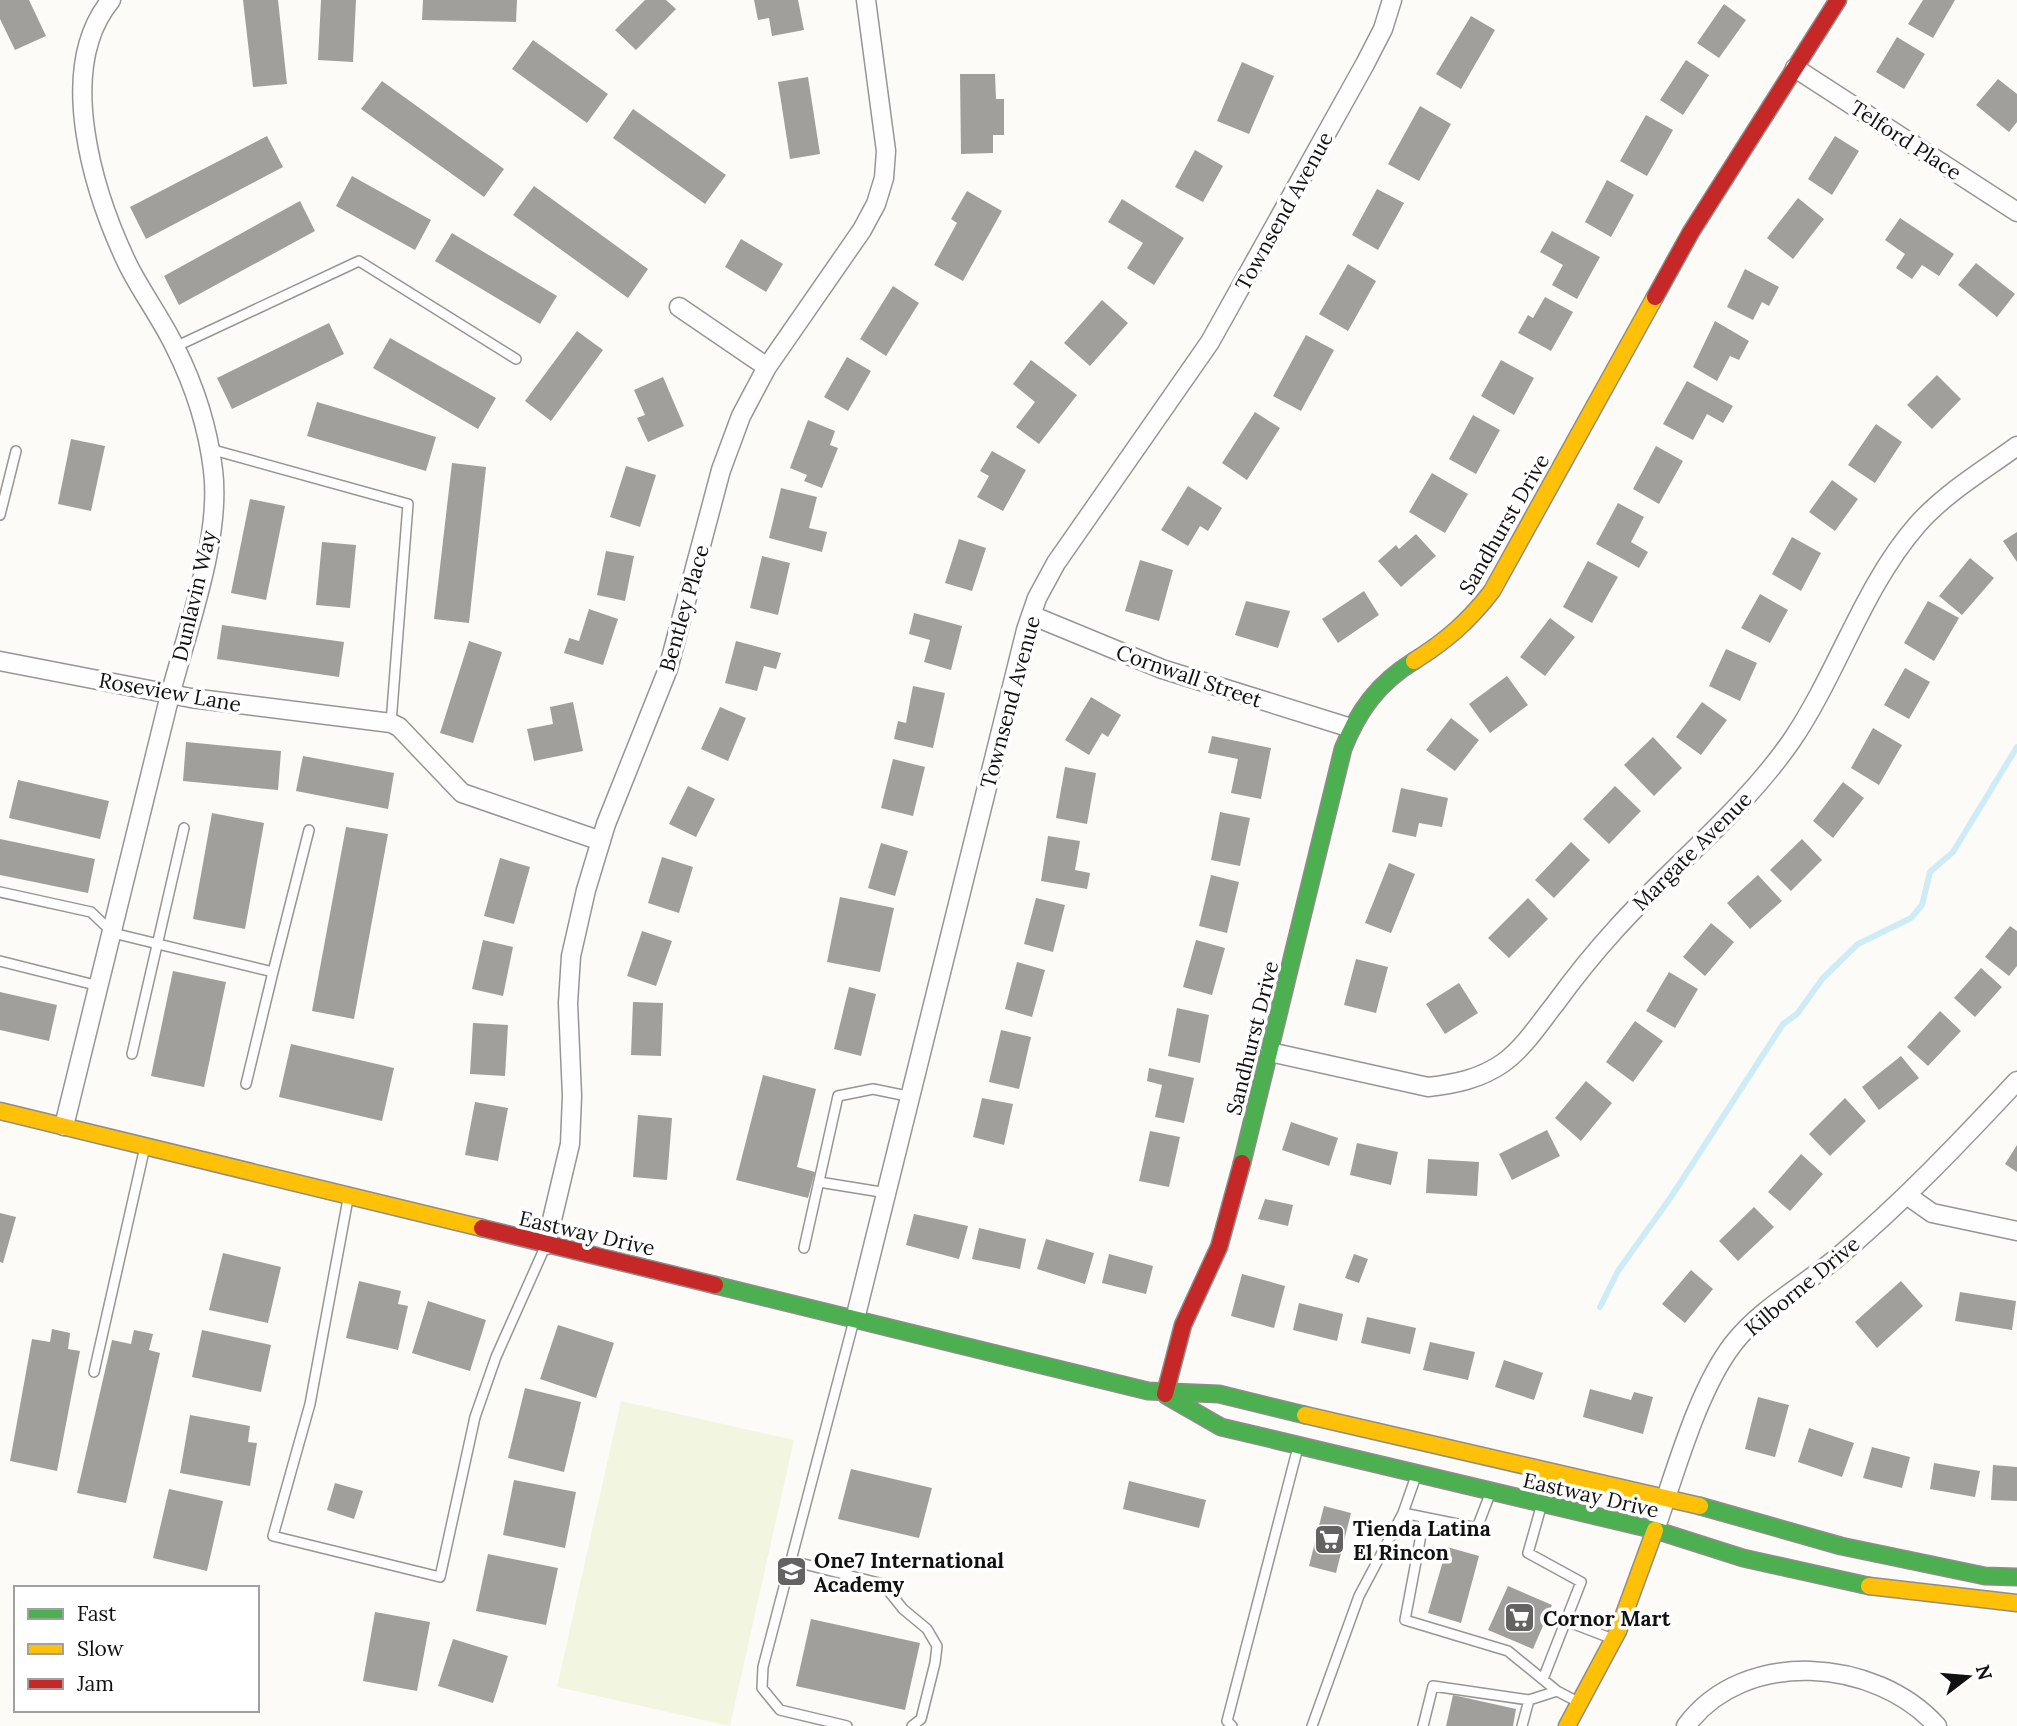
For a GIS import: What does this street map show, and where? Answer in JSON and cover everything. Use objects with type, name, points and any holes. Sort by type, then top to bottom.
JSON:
[{"type":"main road","name":"Sandhurst Drive","points":[[1165,1394],[1183,1325],[1219,1247],[1231,1209],[1343,749],[1351,728],[1384,682],[1447,640],[1472,618],[1492,591],[1691,232],[1838,0]]},
{"type":"main road","name":"Eastway Drive","points":[[0,1111],[1165,1394],[1219,1394],[1536,1470],[1667,1497],[1841,1546],[1985,1576],[2017,1577]]},
{"type":"main road","name":"Eastway Drive","points":[[1165,1394],[1221,1427],[1490,1493],[1655,1530],[1724,1554],[1918,1594],[2015,1608]]},
{"type":"main road","name":"Kilborne Drive","points":[[1567,1726],[1616,1640],[1640,1584],[1655,1530]]},
{"type":"street","name":"Dunlavin Way","points":[[64,1126],[170,694],[200,585],[209,535],[214,475],[205,425],[175,347],[116,238],[102,202],[84,130],[81,99],[85,63],[94,32],[111,0]]},
{"type":"street","name":"Bentley Place","points":[[546,1245],[570,1144],[572,1096],[568,1003],[571,956],[601,841],[668,669],[730,443],[767,367],[862,230],[876,204],[884,178],[886,151],[866,0]]},
{"type":"street","name":"Townsend Avenue","points":[[855,1319],[1031,615],[1056,563],[1228,312],[1351,90],[1383,29],[1392,0]]},
{"type":"street","name":"Telford Place","points":[[1795,68],[2017,212]]},
{"type":"street","points":[[678,307],[767,367]]},
{"type":"street","name":"Margate Avenue","points":[[1270,1052],[1428,1087],[1479,1077],[1502,1064],[1527,1040],[1577,974],[1642,901],[1769,772],[1793,737],[1893,557],[1917,525],[1947,497],[2017,446]]},
{"type":"street","name":"Cornwall Street","points":[[1031,615],[1162,669],[1351,728]]},
{"type":"street","name":"Roseview Lane","points":[[0,661],[170,694],[391,723]]},
{"type":"street","points":[[391,723],[399,727],[462,793],[601,841]]},
{"type":"street","name":"Kilborne Drive","points":[[1655,1530],[1706,1393],[1733,1345],[1765,1311],[1837,1258],[1908,1196],[2017,1081]]},
{"type":"street","points":[[1908,1196],[1932,1213],[2017,1231]]},
{"type":"street","points":[[1686,1726],[1704,1706],[1727,1690],[1774,1671],[1802,1670],[1849,1677],[1887,1688],[1914,1703],[1937,1726]]},
{"type":"lane","points":[[175,347],[359,261],[516,359]]},
{"type":"lane","points":[[210,449],[408,504],[391,723]]},
{"type":"lane","points":[[0,515],[16,451]]},
{"type":"lane","points":[[132,1054],[184,828]]},
{"type":"lane","points":[[246,1084],[309,830]]},
{"type":"lane","points":[[0,892],[91,912],[113,933],[273,972]]},
{"type":"lane","points":[[0,961],[99,986]]},
{"type":"lane","points":[[804,1248],[838,1096],[873,1089],[912,1097]]},
{"type":"lane","points":[[94,1373],[146,1146]]},
{"type":"lane","points":[[819,1182],[887,1193]]},
{"type":"lane","points":[[349,1197],[310,1404],[273,1535],[440,1577],[475,1417],[496,1357],[546,1245]]},
{"type":"lane","points":[[847,1726],[780,1710],[762,1688],[763,1667],[855,1319]]},
{"type":"lane","points":[[1232,1726],[1227,1721],[1298,1446]]},
{"type":"lane","points":[[1312,1726],[1359,1596],[1404,1513],[1416,1475]]},
{"type":"lane","points":[[1404,1513],[1478,1528],[1490,1493]]},
{"type":"lane","points":[[1542,1505],[1528,1553],[1581,1582],[1543,1679]]},
{"type":"lane","points":[[1424,1519],[1405,1620],[1508,1650],[1556,1691],[1580,1703]]},
{"type":"lane","points":[[792,1561],[883,1584],[904,1609],[927,1629],[937,1646],[920,1719],[912,1726]]},
{"type":"lane","points":[[1566,1621],[1616,1640]]},
{"type":"lane","points":[[1423,1726],[1433,1686],[1529,1700],[1556,1691]]},
{"type":"lane","points":[[1522,1726],[1529,1700]]},
{"type":"green space","points":[[621,1401],[794,1440],[730,1726],[557,1687]]},
{"type":"building","points":[[0,0],[29,0],[46,36],[15,50],[0,19]]},
{"type":"building","points":[[243,0],[278,0],[287,84],[253,87]]},
{"type":"building","points":[[321,0],[356,0],[353,62],[318,60]]},
{"type":"building","points":[[423,0],[517,0],[516,22],[422,20]]},
{"type":"building","points":[[645,0],[666,0],[676,9],[636,50],[615,30]]},
{"type":"building","points":[[754,0],[798,0],[804,30],[772,36],[769,18],[758,20]]},
{"type":"building","points":[[1923,0],[1955,0],[1933,38],[1908,24]]},
{"type":"building","points":[[1724,4],[1746,20],[1719,58],[1697,43]]},
{"type":"building","points":[[1471,16],[1495,30],[1461,89],[1436,74]]},
{"type":"building","points":[[1897,37],[1925,54],[1904,89],[1876,72]]},
{"type":"building","points":[[533,40],[608,94],[587,123],[512,69]]},
{"type":"building","points":[[1686,60],[1709,75],[1683,115],[1660,100]]},
{"type":"building","points":[[1242,62],[1274,76],[1249,134],[1217,121]]},
{"type":"building","points":[[960,74],[995,74],[996,99],[1004,99],[1004,135],[993,135],[993,153],[961,154]]},
{"type":"building","points":[[808,77],[820,154],[790,159],[778,82]]},
{"type":"building","points":[[1998,79],[2017,94],[2017,122],[2009,132],[1976,105]]},
{"type":"building","points":[[382,81],[504,169],[484,197],[361,109]]},
{"type":"building","points":[[1420,106],[1451,124],[1419,181],[1388,164]]},
{"type":"building","points":[[633,109],[726,175],[705,204],[613,138]]},
{"type":"building","points":[[1646,115],[1673,130],[1647,176],[1620,161]]},
{"type":"building","points":[[267,136],[283,167],[146,239],[130,207]]},
{"type":"building","points":[[1835,136],[1859,151],[1832,195],[1808,179]]},
{"type":"building","points":[[1195,150],[1223,166],[1203,202],[1175,187]]},
{"type":"building","points":[[352,176],[431,220],[415,250],[336,206]]},
{"type":"building","points":[[1607,180],[1634,195],[1611,237],[1585,222]]},
{"type":"building","points":[[534,186],[648,269],[628,298],[513,215]]},
{"type":"building","points":[[1377,189],[1404,203],[1378,250],[1352,235]]},
{"type":"building","points":[[967,191],[1002,211],[963,281],[934,265],[957,223],[951,219]]},
{"type":"building","points":[[1798,198],[1824,219],[1793,259],[1767,238]]},
{"type":"building","points":[[1122,199],[1184,238],[1154,285],[1127,268],[1143,243],[1108,222]]},
{"type":"building","points":[[300,201],[315,231],[179,305],[164,276]]},
{"type":"building","points":[[1900,218],[1954,254],[1939,276],[1922,265],[1912,279],[1896,268],[1905,254],[1885,240]]},
{"type":"building","points":[[1552,231],[1600,257],[1577,299],[1552,285],[1563,265],[1540,252]]},
{"type":"building","points":[[452,233],[557,296],[540,324],[435,261]]},
{"type":"building","points":[[741,239],[783,264],[766,292],[725,267]]},
{"type":"building","points":[[1976,263],[2015,294],[1997,317],[1958,285]]},
{"type":"building","points":[[1348,264],[1376,281],[1348,331],[1319,314]]},
{"type":"building","points":[[1745,269],[1779,287],[1769,306],[1762,302],[1753,320],[1727,307]]},
{"type":"building","points":[[893,286],[919,303],[886,356],[860,339]]},
{"type":"building","points":[[1545,297],[1573,312],[1551,351],[1518,333],[1528,315],[1533,318]]},
{"type":"building","points":[[1102,300],[1128,323],[1090,366],[1064,343]]},
{"type":"building","points":[[1715,321],[1749,341],[1739,360],[1730,356],[1717,381],[1693,367]]},
{"type":"building","points":[[329,323],[344,354],[232,409],[217,378]]},
{"type":"building","points":[[577,331],[603,350],[551,421],[525,401]]},
{"type":"building","points":[[1306,335],[1334,350],[1301,411],[1273,396]]},
{"type":"building","points":[[390,338],[496,398],[478,429],[373,368]]},
{"type":"building","points":[[847,357],[871,371],[848,411],[824,397]]},
{"type":"building","points":[[1031,360],[1077,395],[1039,444],[1016,427],[1035,402],[1013,384]]},
{"type":"building","points":[[1501,360],[1534,378],[1514,415],[1481,396]]},
{"type":"building","points":[[1937,375],[1961,399],[1932,429],[1907,405]]},
{"type":"building","points":[[663,377],[684,426],[648,442],[637,418],[645,415],[634,390]]},
{"type":"building","points":[[1687,381],[1733,406],[1723,423],[1707,414],[1693,440],[1663,424]]},
{"type":"building","points":[[317,402],[436,437],[426,471],[307,436]]},
{"type":"building","points":[[1255,412],[1280,428],[1247,480],[1222,463]]},
{"type":"building","points":[[1473,415],[1500,430],[1476,474],[1449,459]]},
{"type":"building","points":[[808,420],[835,431],[830,445],[838,448],[822,488],[804,481],[807,475],[790,468]]},
{"type":"building","points":[[1876,424],[1902,442],[1875,483],[1848,465]]},
{"type":"building","points":[[71,439],[105,446],[91,511],[58,504]]},
{"type":"building","points":[[1656,446],[1683,461],[1659,504],[1633,489]]},
{"type":"building","points":[[992,451],[1026,470],[1003,511],[977,497],[989,476],[980,471]]},
{"type":"building","points":[[452,463],[486,467],[469,623],[434,619]]},
{"type":"building","points":[[626,466],[656,475],[640,527],[610,517]]},
{"type":"building","points":[[1432,473],[1468,494],[1445,533],[1409,512]]},
{"type":"building","points":[[1832,480],[1858,499],[1835,531],[1809,512]]},
{"type":"building","points":[[1188,486],[1222,508],[1208,531],[1200,526],[1188,546],[1161,530]]},
{"type":"building","points":[[781,488],[817,497],[809,528],[827,532],[822,552],[769,538]]},
{"type":"building","points":[[250,499],[285,506],[266,600],[231,593]]},
{"type":"building","points":[[1618,503],[1644,517],[1631,542],[1648,552],[1639,568],[1596,544]]},
{"type":"building","points":[[2017,532],[2017,562],[2003,541]]},
{"type":"building","points":[[1416,534],[1436,556],[1401,587],[1378,561],[1396,545],[1399,549]]},
{"type":"building","points":[[1792,537],[1821,553],[1801,591],[1772,574]]},
{"type":"building","points":[[959,539],[986,548],[972,591],[945,583]]},
{"type":"building","points":[[322,542],[356,545],[350,608],[316,605]]},
{"type":"building","points":[[606,551],[634,556],[625,601],[597,595]]},
{"type":"building","points":[[762,556],[790,563],[778,615],[750,608]]},
{"type":"building","points":[[1970,558],[1994,578],[1962,615],[1939,596]]},
{"type":"building","points":[[1140,560],[1173,570],[1159,621],[1125,611]]},
{"type":"building","points":[[1588,561],[1618,577],[1592,623],[1563,607]]},
{"type":"building","points":[[1364,591],[1379,615],[1338,643],[1322,619]]},
{"type":"building","points":[[1760,594],[1788,610],[1770,643],[1741,628]]},
{"type":"building","points":[[1246,601],[1290,611],[1278,648],[1235,635]]},
{"type":"building","points":[[1928,601],[1959,618],[1934,661],[1904,643]]},
{"type":"building","points":[[589,609],[618,619],[603,665],[564,653],[569,638],[579,641]]},
{"type":"building","points":[[914,613],[962,626],[951,670],[924,662],[930,640],[909,634]]},
{"type":"building","points":[[1550,618],[1575,637],[1545,676],[1520,657]]},
{"type":"building","points":[[222,625],[344,642],[339,677],[217,659]]},
{"type":"building","points":[[469,641],[502,652],[473,743],[440,733]]},
{"type":"building","points":[[736,641],[781,653],[776,669],[764,666],[757,691],[725,683]]},
{"type":"building","points":[[1726,649],[1757,663],[1740,701],[1709,686]]},
{"type":"building","points":[[1905,668],[1930,682],[1909,719],[1884,705]]},
{"type":"building","points":[[1507,676],[1528,705],[1490,733],[1469,704]]},
{"type":"building","points":[[913,686],[945,693],[933,748],[894,739],[898,721],[906,723]]},
{"type":"building","points":[[1091,697],[1121,715],[1108,737],[1102,733],[1089,755],[1065,740]]},
{"type":"building","points":[[573,702],[583,751],[534,761],[527,729],[553,724],[550,707]]},
{"type":"building","points":[[1702,702],[1727,720],[1701,755],[1676,737]]},
{"type":"building","points":[[720,707],[746,718],[728,761],[701,749]]},
{"type":"building","points":[[1451,718],[1479,740],[1455,771],[1426,750]]},
{"type":"building","points":[[1873,728],[1902,745],[1879,785],[1851,768]]},
{"type":"building","points":[[1212,736],[1271,748],[1261,799],[1231,793],[1238,759],[1208,753]]},
{"type":"building","points":[[1653,737],[1682,768],[1654,796],[1624,765]]},
{"type":"building","points":[[186,742],[281,751],[278,790],[183,781]]},
{"type":"building","points":[[303,756],[394,773],[388,809],[296,791]]},
{"type":"building","points":[[893,759],[925,767],[913,816],[881,808]]},
{"type":"building","points":[[1065,767],[1096,773],[1087,824],[1056,818]]},
{"type":"building","points":[[18,780],[109,801],[100,839],[9,818]]},
{"type":"building","points":[[1843,782],[1864,798],[1833,838],[1813,821]]},
{"type":"building","points":[[688,786],[715,799],[696,837],[669,824]]},
{"type":"building","points":[[1615,786],[1641,811],[1609,844],[1583,819]]},
{"type":"building","points":[[1401,788],[1448,798],[1442,827],[1419,823],[1416,837],[1392,832]]},
{"type":"building","points":[[1220,812],[1250,818],[1240,866],[1211,860]]},
{"type":"building","points":[[212,813],[264,823],[245,929],[193,919]]},
{"type":"building","points":[[346,827],[388,834],[354,1019],[312,1011]]},
{"type":"building","points":[[1048,836],[1080,841],[1075,870],[1090,873],[1087,889],[1041,881]]},
{"type":"building","points":[[0,839],[95,859],[88,893],[0,875]]},
{"type":"building","points":[[1802,839],[1822,860],[1791,891],[1770,870]]},
{"type":"building","points":[[1571,842],[1590,860],[1554,898],[1535,880]]},
{"type":"building","points":[[881,843],[908,851],[895,896],[868,888]]},
{"type":"building","points":[[662,857],[693,867],[679,913],[648,903]]},
{"type":"building","points":[[500,858],[530,867],[514,924],[484,916]]},
{"type":"building","points":[[1389,863],[1415,874],[1391,933],[1365,923]]},
{"type":"building","points":[[1211,875],[1239,882],[1227,933],[1199,926]]},
{"type":"building","points":[[1758,875],[1782,901],[1750,929],[1727,903]]},
{"type":"building","points":[[840,897],[894,908],[880,972],[827,962]]},
{"type":"building","points":[[1036,898],[1065,905],[1053,952],[1024,944]]},
{"type":"building","points":[[1528,898],[1548,919],[1509,958],[1488,938]]},
{"type":"building","points":[[1711,923],[1734,942],[1705,976],[1683,957]]},
{"type":"building","points":[[2010,926],[2017,931],[2017,966],[2009,976],[1985,957]]},
{"type":"building","points":[[642,931],[672,941],[656,986],[627,976]]},
{"type":"building","points":[[483,940],[513,947],[503,996],[472,989]]},
{"type":"building","points":[[1196,940],[1225,948],[1212,995],[1183,987]]},
{"type":"building","points":[[1356,959],[1388,967],[1376,1013],[1344,1005]]},
{"type":"building","points":[[1017,962],[1045,970],[1032,1017],[1005,1009]]},
{"type":"building","points":[[1981,968],[2002,987],[1975,1017],[1954,998]]},
{"type":"building","points":[[173,971],[226,982],[204,1087],[151,1076]]},
{"type":"building","points":[[1669,972],[1698,989],[1675,1028],[1646,1011]]},
{"type":"building","points":[[1459,983],[1478,1013],[1445,1034],[1426,1004]]},
{"type":"building","points":[[849,987],[876,994],[861,1056],[834,1049]]},
{"type":"building","points":[[0,992],[57,1005],[49,1041],[0,1030]]},
{"type":"building","points":[[633,1002],[663,1003],[661,1056],[631,1055]]},
{"type":"building","points":[[1177,1008],[1209,1015],[1200,1063],[1168,1056]]},
{"type":"building","points":[[1940,1011],[1961,1031],[1928,1066],[1907,1047]]},
{"type":"building","points":[[1635,1021],[1663,1041],[1633,1082],[1606,1062]]},
{"type":"building","points":[[473,1023],[508,1025],[505,1076],[470,1074]]},
{"type":"building","points":[[1001,1030],[1031,1037],[1019,1089],[989,1082]]},
{"type":"building","points":[[291,1044],[394,1068],[382,1121],[279,1097]]},
{"type":"building","points":[[1901,1056],[1919,1078],[1879,1110],[1862,1087]]},
{"type":"building","points":[[1149,1068],[1194,1078],[1184,1123],[1155,1117],[1162,1085],[1147,1081]]},
{"type":"building","points":[[763,1075],[816,1089],[797,1167],[815,1172],[808,1198],[736,1180]]},
{"type":"building","points":[[1586,1081],[1612,1103],[1581,1141],[1555,1118]]},
{"type":"building","points":[[982,1098],[1013,1104],[1004,1145],[973,1137]]},
{"type":"building","points":[[1845,1098],[1866,1121],[1830,1156],[1809,1134]]},
{"type":"building","points":[[475,1102],[508,1108],[498,1161],[465,1155]]},
{"type":"building","points":[[638,1115],[672,1118],[667,1180],[633,1177]]},
{"type":"building","points":[[1291,1122],[1338,1138],[1329,1166],[1282,1150]]},
{"type":"building","points":[[1547,1130],[1560,1156],[1512,1180],[1499,1154]]},
{"type":"building","points":[[1150,1131],[1180,1137],[1169,1187],[1139,1181]]},
{"type":"building","points":[[1357,1143],[1398,1152],[1391,1185],[1350,1175]]},
{"type":"building","points":[[2017,1145],[2017,1172],[2005,1164]]},
{"type":"building","points":[[1801,1154],[1823,1174],[1790,1211],[1768,1192]]},
{"type":"building","points":[[1428,1159],[1479,1162],[1477,1196],[1426,1193]]},
{"type":"building","points":[[1265,1199],[1293,1205],[1288,1226],[1258,1219]]},
{"type":"building","points":[[1754,1207],[1774,1227],[1738,1261],[1719,1241]]},
{"type":"building","points":[[0,1213],[16,1217],[3,1263],[0,1262]]},
{"type":"building","points":[[914,1214],[968,1226],[959,1259],[906,1245]]},
{"type":"building","points":[[979,1228],[1026,1239],[1020,1269],[972,1259]]},
{"type":"building","points":[[1046,1239],[1094,1253],[1085,1284],[1037,1269]]},
{"type":"building","points":[[223,1253],[281,1267],[268,1323],[209,1310]]},
{"type":"building","points":[[1109,1254],[1153,1266],[1146,1294],[1102,1283]]},
{"type":"building","points":[[1354,1254],[1368,1259],[1359,1283],[1345,1278]]},
{"type":"building","points":[[1691,1270],[1713,1289],[1685,1323],[1662,1304]]},
{"type":"building","points":[[1242,1274],[1285,1286],[1274,1328],[1231,1316]]},
{"type":"building","points":[[359,1281],[401,1291],[398,1304],[408,1306],[398,1350],[346,1338]]},
{"type":"building","points":[[1901,1281],[1923,1306],[1877,1348],[1855,1322]]},
{"type":"building","points":[[1960,1292],[2016,1301],[2012,1330],[1955,1321]]},
{"type":"building","points":[[428,1301],[486,1320],[470,1371],[412,1353]]},
{"type":"building","points":[[1299,1303],[1343,1314],[1337,1341],[1293,1330]]},
{"type":"building","points":[[1367,1317],[1416,1328],[1410,1354],[1361,1343]]},
{"type":"building","points":[[558,1325],[614,1343],[596,1398],[540,1379]]},
{"type":"building","points":[[52,1329],[70,1333],[68,1349],[80,1351],[57,1471],[10,1461],[32,1339],[50,1342]]},
{"type":"building","points":[[134,1330],[153,1334],[149,1350],[160,1353],[126,1503],[77,1493],[112,1340],[131,1344]]},
{"type":"building","points":[[202,1330],[271,1345],[261,1392],[192,1377]]},
{"type":"building","points":[[1430,1342],[1475,1352],[1468,1380],[1423,1370]]},
{"type":"building","points":[[1504,1360],[1543,1373],[1534,1400],[1495,1387]]},
{"type":"building","points":[[525,1388],[581,1402],[564,1472],[508,1458]]},
{"type":"building","points":[[1590,1389],[1631,1400],[1634,1392],[1653,1397],[1643,1434],[1583,1417]]},
{"type":"building","points":[[1758,1397],[1789,1405],[1775,1457],[1745,1449]]},
{"type":"building","points":[[190,1415],[250,1426],[248,1442],[257,1443],[250,1486],[180,1473]]},
{"type":"building","points":[[1809,1428],[1854,1443],[1842,1477],[1798,1462]]},
{"type":"building","points":[[1872,1447],[1910,1457],[1902,1488],[1863,1478]]},
{"type":"building","points":[[1934,1463],[1980,1471],[1975,1497],[1930,1489]]},
{"type":"building","points":[[1993,1465],[2017,1467],[2017,1501],[1991,1500]]},
{"type":"building","points":[[851,1469],[932,1488],[919,1538],[838,1519]]},
{"type":"building","points":[[514,1480],[576,1492],[565,1548],[503,1535]]},
{"type":"building","points":[[1129,1481],[1206,1500],[1199,1528],[1123,1509]]},
{"type":"building","points":[[335,1483],[363,1491],[354,1519],[327,1510]]},
{"type":"building","points":[[169,1489],[223,1501],[207,1571],[153,1558]]},
{"type":"building","name":"Tienda Latina El Rincon","points":[[1324,1506],[1351,1513],[1336,1573],[1309,1566]]},
{"type":"building","points":[[1447,1547],[1479,1556],[1461,1623],[1428,1613]]},
{"type":"building","points":[[488,1554],[558,1568],[546,1625],[476,1611]]},
{"type":"building","name":"Cornor Mart","points":[[1508,1586],[1552,1605],[1533,1649],[1488,1630]]},
{"type":"building","points":[[375,1612],[430,1622],[417,1691],[363,1681]]},
{"type":"building","points":[[811,1619],[920,1643],[905,1710],[796,1686]]},
{"type":"building","points":[[453,1639],[508,1656],[493,1703],[438,1686]]},
{"type":"building","points":[[1453,1695],[1516,1709],[1513,1726],[1446,1726]]},
{"type":"waterway","points":[[1600,1307],[1618,1271],[1671,1197],[1783,1024],[1797,1014],[1823,978],[1858,944],[1911,918],[1922,905],[1930,872],[1953,852],[2017,747]]},
{"type":"traffic: fast","points":[[1242,1163],[1343,749],[1355,722],[1371,699],[1390,679],[1414,661]]},
{"type":"traffic: fast","points":[[715,1285],[1148,1391],[1219,1394],[1305,1415]]},
{"type":"traffic: fast","points":[[1167,1396],[1221,1427],[1655,1530],[1743,1558],[1869,1586]]},
{"type":"traffic: fast","points":[[1700,1506],[1841,1546],[1985,1576],[2017,1577]]},
{"type":"traffic: slow","points":[[1414,661],[1456,630],[1492,591],[1655,297]]},
{"type":"traffic: slow","points":[[0,1111],[482,1228]]},
{"type":"traffic: slow","points":[[1305,1415],[1700,1506]]},
{"type":"traffic: slow","points":[[1567,1726],[1618,1631],[1655,1530]]},
{"type":"traffic: slow","points":[[1869,1586],[2017,1603]]},
{"type":"traffic: jam","points":[[1655,297],[1691,232],[1838,0]]},
{"type":"traffic: jam","points":[[1165,1394],[1183,1325],[1219,1247],[1242,1163]]},
{"type":"traffic: jam","points":[[482,1228],[715,1285]]},
{"type":"place","name":"Tienda Latina El Rincon","points":[[1330,1540]]},
{"type":"place","name":"One7 International Academy","points":[[791,1572]]},
{"type":"place","name":"Cornor Mart","points":[[1520,1618]]}]
